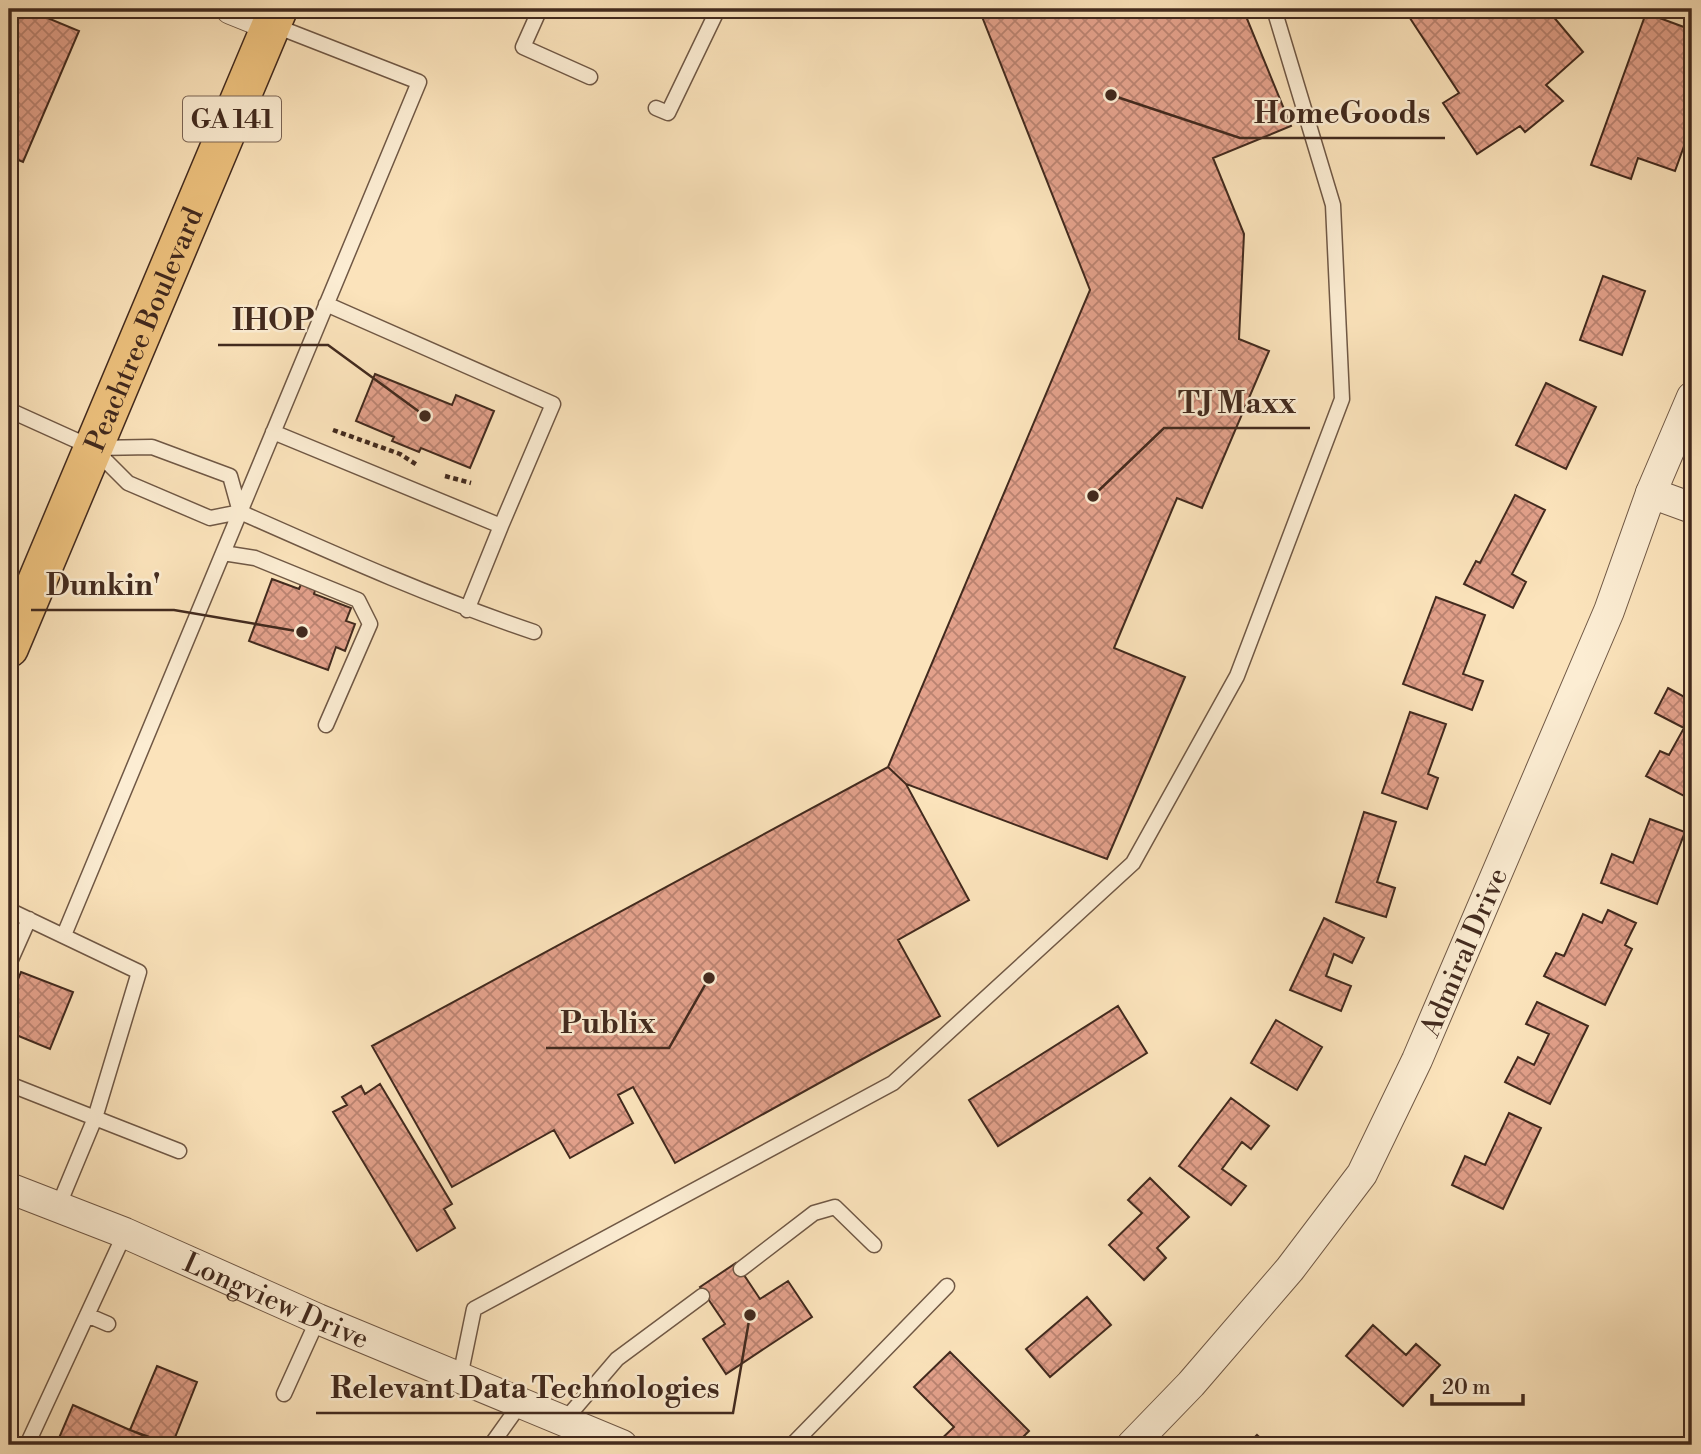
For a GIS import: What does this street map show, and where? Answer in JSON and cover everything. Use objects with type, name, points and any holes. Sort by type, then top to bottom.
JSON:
[{"type":"highway","name":"Peachtree Boulevard","points":[[9,648],[275,17]]},
{"type":"street","points":[[231,9],[275,17]]},
{"type":"street","name":"Admiral Drive","points":[[1132,1445],[1191,1384],[1290,1269],[1362,1174],[1417,1060],[1609,611],[1651,494],[1692,397]]},
{"type":"street","points":[[1651,494],[1692,508]]},
{"type":"street","name":"Longview Drive","points":[[9,1188],[125,1233],[318,1319],[564,1420],[609,1443]]},
{"type":"lane","points":[[540,9],[523,47],[590,77]]},
{"type":"lane","points":[[656,107],[668,113],[719,9]]},
{"type":"lane","points":[[460,1377],[474,1309],[893,1083],[1133,863],[1237,676],[1342,399],[1333,205],[1274,9]]},
{"type":"lane","points":[[64,935],[419,82],[275,17]]},
{"type":"lane","points":[[326,304],[553,404],[467,610]]},
{"type":"lane","points":[[9,410],[93,448],[128,483],[209,518],[240,512],[467,610],[534,632]]},
{"type":"lane","points":[[273,432],[501,526]]},
{"type":"lane","points":[[93,448],[152,447],[229,476],[240,512]]},
{"type":"lane","points":[[223,553],[256,558],[358,600],[370,624],[326,725]]},
{"type":"lane","points":[[9,910],[139,972],[95,1118],[58,1207]]},
{"type":"lane","points":[[9,964],[29,919]]},
{"type":"lane","points":[[9,1084],[179,1150]]},
{"type":"lane","points":[[740,1269],[814,1213],[835,1207],[874,1245]]},
{"type":"lane","points":[[27,1445],[125,1233]]},
{"type":"lane","points":[[792,1445],[947,1286]]},
{"type":"lane","points":[[564,1420],[617,1359],[702,1296]]},
{"type":"lane","points":[[87,1315],[108,1324]]},
{"type":"lane","points":[[284,1394],[318,1319]]},
{"type":"lane","points":[[491,1445],[521,1403]]},
{"type":"path","points":[[333,430],[400,454],[419,466]]},
{"type":"path","points":[[438,474],[471,484]]},
{"type":"building","points":[[9,9],[26,9],[79,31],[23,162],[9,156]]},
{"type":"building","points":[[979,9],[1243,9],[1291,126],[1213,158],[1244,234],[1239,339],[1269,351],[1202,508],[1177,498],[1114,648],[1185,677],[1107,859],[906,784],[888,767],[1090,290]]},
{"type":"building","points":[[1404,9],[1547,9],[1583,52],[1546,85],[1563,101],[1525,132],[1520,126],[1477,154],[1443,103],[1459,93]]},
{"type":"building","points":[[1646,13],[1692,30],[1692,124],[1675,171],[1638,158],[1631,179],[1591,165]]},
{"type":"building","points":[[1603,276],[1645,291],[1622,355],[1580,340]]},
{"type":"building","points":[[375,374],[452,405],[456,395],[494,411],[470,468],[421,448],[419,452],[392,441],[394,437],[356,421]]},
{"type":"building","points":[[1546,383],[1596,407],[1566,469],[1516,445]]},
{"type":"building","points":[[1515,495],[1545,510],[1512,574],[1526,582],[1513,608],[1464,584],[1476,561],[1480,563]]},
{"type":"building","points":[[272,579],[299,589],[302,582],[316,587],[314,594],[351,608],[346,621],[355,624],[345,651],[336,647],[328,670],[249,641]]},
{"type":"building","points":[[1436,597],[1485,615],[1463,674],[1483,681],[1472,710],[1403,684]]},
{"type":"building","points":[[1668,688],[1692,701],[1692,786],[1686,797],[1646,776],[1660,751],[1669,755],[1684,728],[1655,713]]},
{"type":"building","points":[[1410,712],[1446,724],[1428,774],[1438,778],[1427,809],[1382,793]]},
{"type":"building","points":[[888,767],[906,784],[969,900],[898,940],[940,1016],[675,1163],[633,1087],[618,1095],[633,1123],[570,1158],[554,1130],[452,1187],[372,1046]]},
{"type":"building","points":[[1364,812],[1396,822],[1377,882],[1395,888],[1386,917],[1336,902]]},
{"type":"building","points":[[1650,819],[1685,832],[1657,904],[1601,883],[1612,854],[1633,863]]},
{"type":"building","points":[[1608,910],[1636,923],[1625,945],[1632,949],[1605,1005],[1544,976],[1556,953],[1564,956],[1583,914],[1602,923]]},
{"type":"building","points":[[1324,918],[1364,938],[1352,963],[1334,954],[1326,976],[1351,986],[1341,1011],[1290,990]]},
{"type":"building","points":[[21,972],[73,992],[50,1049],[9,1032],[9,1002]]},
{"type":"building","points":[[1537,1002],[1588,1026],[1550,1104],[1505,1082],[1518,1057],[1534,1065],[1549,1034],[1526,1024]]},
{"type":"building","points":[[1118,1006],[1147,1053],[998,1146],[969,1100]]},
{"type":"building","points":[[1276,1020],[1322,1047],[1297,1090],[1251,1063]]},
{"type":"building","points":[[380,1084],[452,1204],[444,1209],[455,1228],[417,1251],[333,1112],[347,1105],[342,1097],[361,1086],[365,1094]]},
{"type":"building","points":[[1231,1098],[1269,1126],[1251,1149],[1242,1142],[1222,1169],[1246,1186],[1231,1205],[1179,1166]]},
{"type":"building","points":[[1509,1113],[1541,1128],[1503,1209],[1452,1185],[1465,1156],[1485,1165]]},
{"type":"building","points":[[1150,1178],[1189,1217],[1157,1248],[1166,1258],[1144,1280],[1109,1245],[1142,1213],[1128,1200]]},
{"type":"building","points":[[736,1263],[760,1299],[788,1281],[812,1317],[726,1374],[703,1339],[725,1324],[700,1287]]},
{"type":"building","points":[[1087,1297],[1111,1325],[1050,1377],[1026,1349]]},
{"type":"building","points":[[1373,1325],[1406,1355],[1416,1344],[1440,1365],[1403,1406],[1346,1356]]},
{"type":"building","points":[[950,1352],[1029,1431],[1015,1445],[935,1445],[954,1427],[914,1387]]},
{"type":"building","points":[[157,1366],[197,1382],[172,1445],[130,1430]]},
{"type":"building","points":[[73,1405],[130,1430],[166,1445],[56,1445]]},
{"type":"building","points":[[1257,1435],[1268,1445],[1247,1445]]},
{"type":"place","name":"HomeGoods","points":[[1111,95]]},
{"type":"place","name":"IHOP","points":[[425,416]]},
{"type":"place","name":"TJ Maxx","points":[[1093,496]]},
{"type":"place","name":"Dunkin'","points":[[302,632]]},
{"type":"place","name":"Publix","points":[[709,978]]},
{"type":"place","name":"Relevant Data Technologies","points":[[750,1315]]}]
